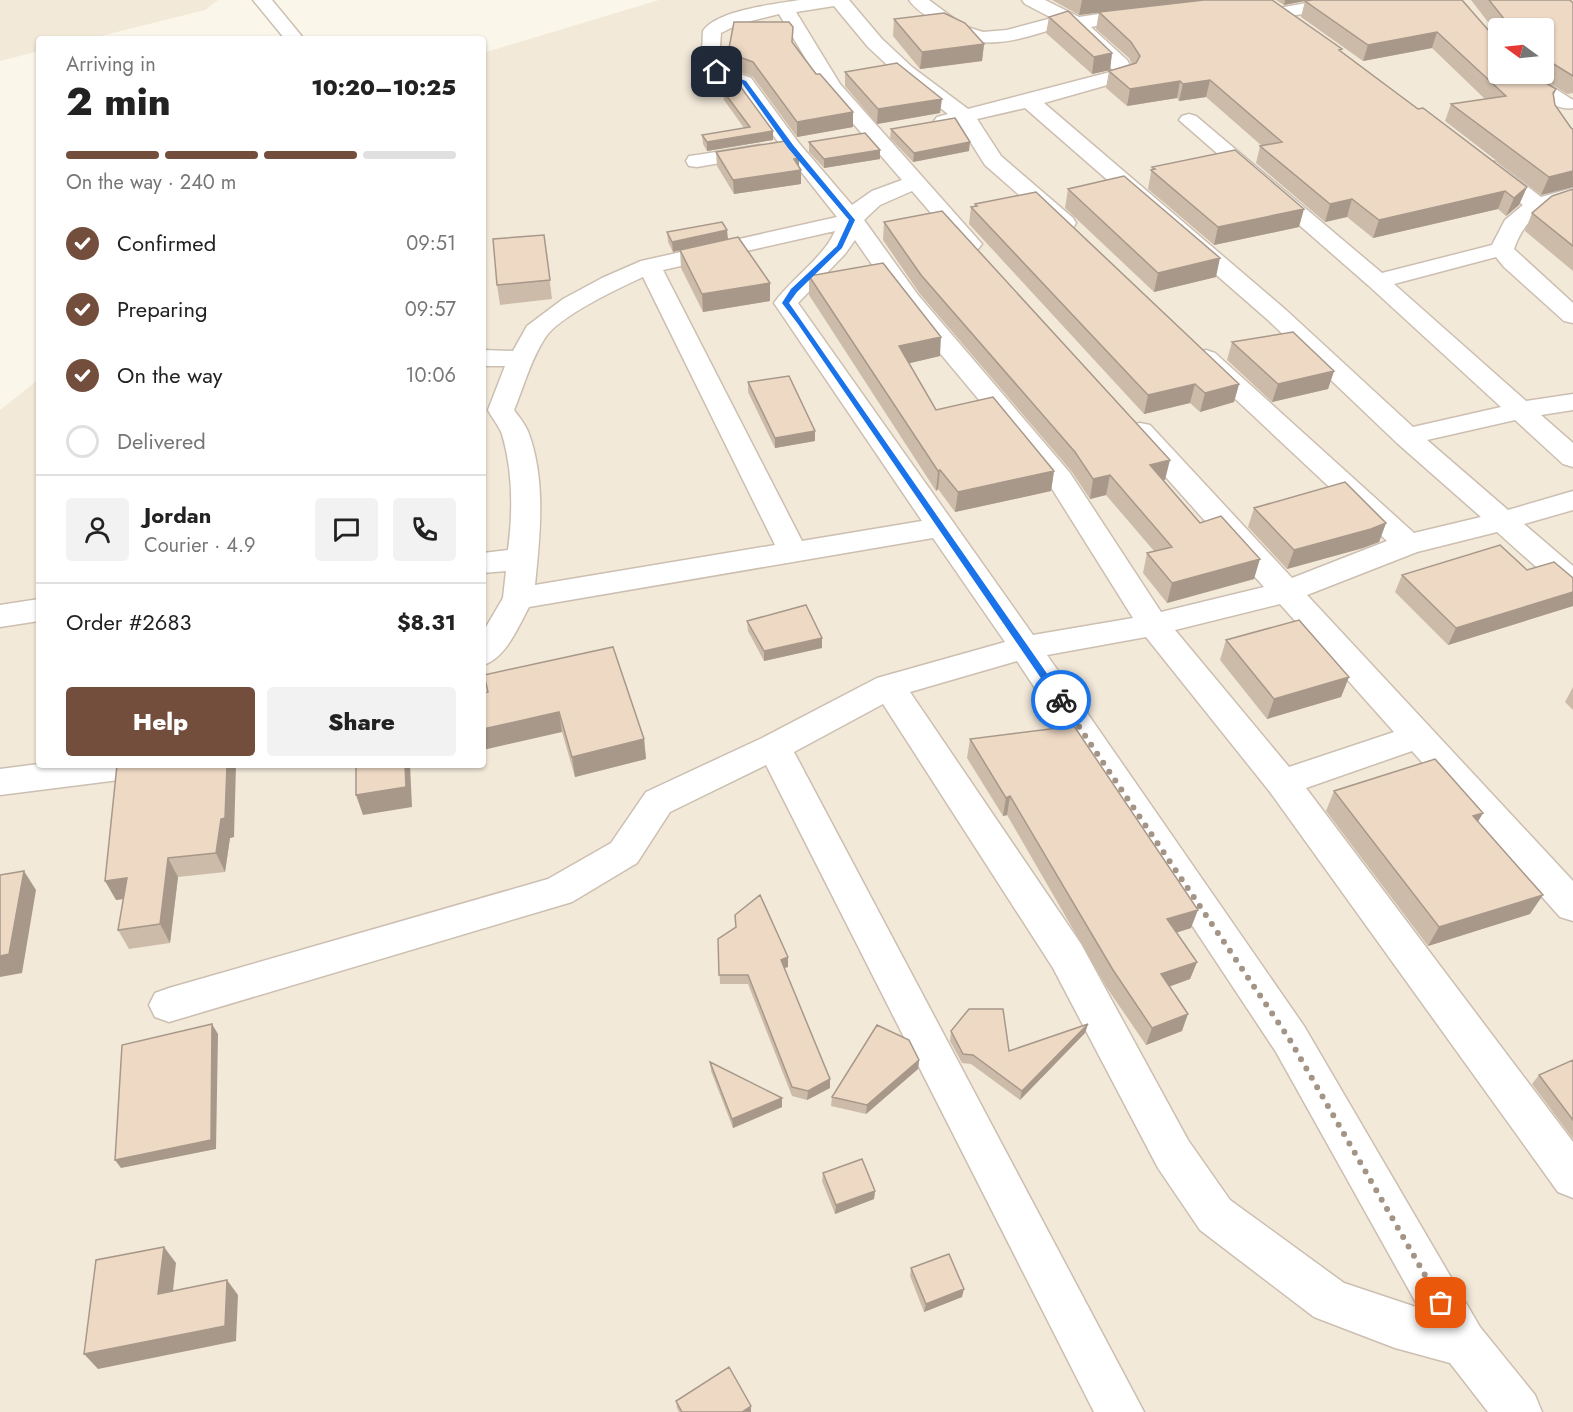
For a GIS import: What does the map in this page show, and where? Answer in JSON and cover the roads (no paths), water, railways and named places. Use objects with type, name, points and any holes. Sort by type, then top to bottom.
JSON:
[{"type":"street","points":[[262,0],[292,36]]},
{"type":"street","points":[[1085,242],[993,159],[964,116],[882,50],[838,0],[784,7],[724,23],[715,28],[710,39],[717,72],[744,82],[802,145],[909,300],[1060,479],[1153,625],[1282,783],[1573,1177]]},
{"type":"street","points":[[918,0],[963,33],[981,38],[1003,36],[1072,21],[1119,17]]},
{"type":"street","points":[[923,125],[1029,101],[1125,74],[1120,64],[1072,21],[1031,0]]},
{"type":"street","points":[[1279,13],[1355,0]]},
{"type":"street","points":[[1262,1],[1299,27]]},
{"type":"street","points":[[784,7],[832,87],[986,262]]},
{"type":"street","points":[[1533,84],[1566,109]]},
{"type":"street","points":[[1029,101],[1277,315],[1407,437],[1573,583]]},
{"type":"street","points":[[1189,120],[1377,281],[1522,410],[1573,459]]},
{"type":"street","points":[[697,161],[802,145]]},
{"type":"street","points":[[1470,153],[1536,204]]},
{"type":"street","points":[[915,184],[888,189],[870,201],[852,220],[840,247],[794,291],[786,303],[1025,648],[1290,1040],[1464,1343],[1518,1412]]},
{"type":"street","points":[[1502,249],[1506,234],[1515,221],[1536,204],[1573,195]]},
{"type":"street","points":[[486,650],[499,633],[518,598],[525,535],[524,474],[515,432],[501,410],[521,359],[536,331],[573,304],[610,283],[649,266],[852,220]]},
{"type":"street","points":[[1377,281],[1502,249]]},
{"type":"street","points":[[1502,249],[1512,262],[1573,316]]},
{"type":"street","points":[[649,266],[793,552]]},
{"type":"street","points":[[1194,346],[1408,544]]},
{"type":"street","points":[[486,358],[521,359]]},
{"type":"street","points":[[1407,437],[1522,410],[1573,402]]},
{"type":"street","points":[[1120,409],[1573,906]]},
{"type":"street","points":[[169,1005],[559,891],[624,853],[658,801],[774,747],[889,686],[1025,648],[1153,625],[1285,592],[1408,544],[1504,521],[1573,500]]},
{"type":"street","points":[[518,598],[941,527]]},
{"type":"street","points":[[486,563],[522,559]]},
{"type":"street","points":[[0,616],[36,610]]},
{"type":"street","points":[[889,686],[1067,956],[1173,1154],[1215,1215],[1330,1301],[1395,1325],[1464,1343]]},
{"type":"street","points":[[1282,783],[1419,736]]},
{"type":"street","points":[[774,747],[1120,1412]]},
{"type":"street","points":[[0,782],[111,768]]}]
